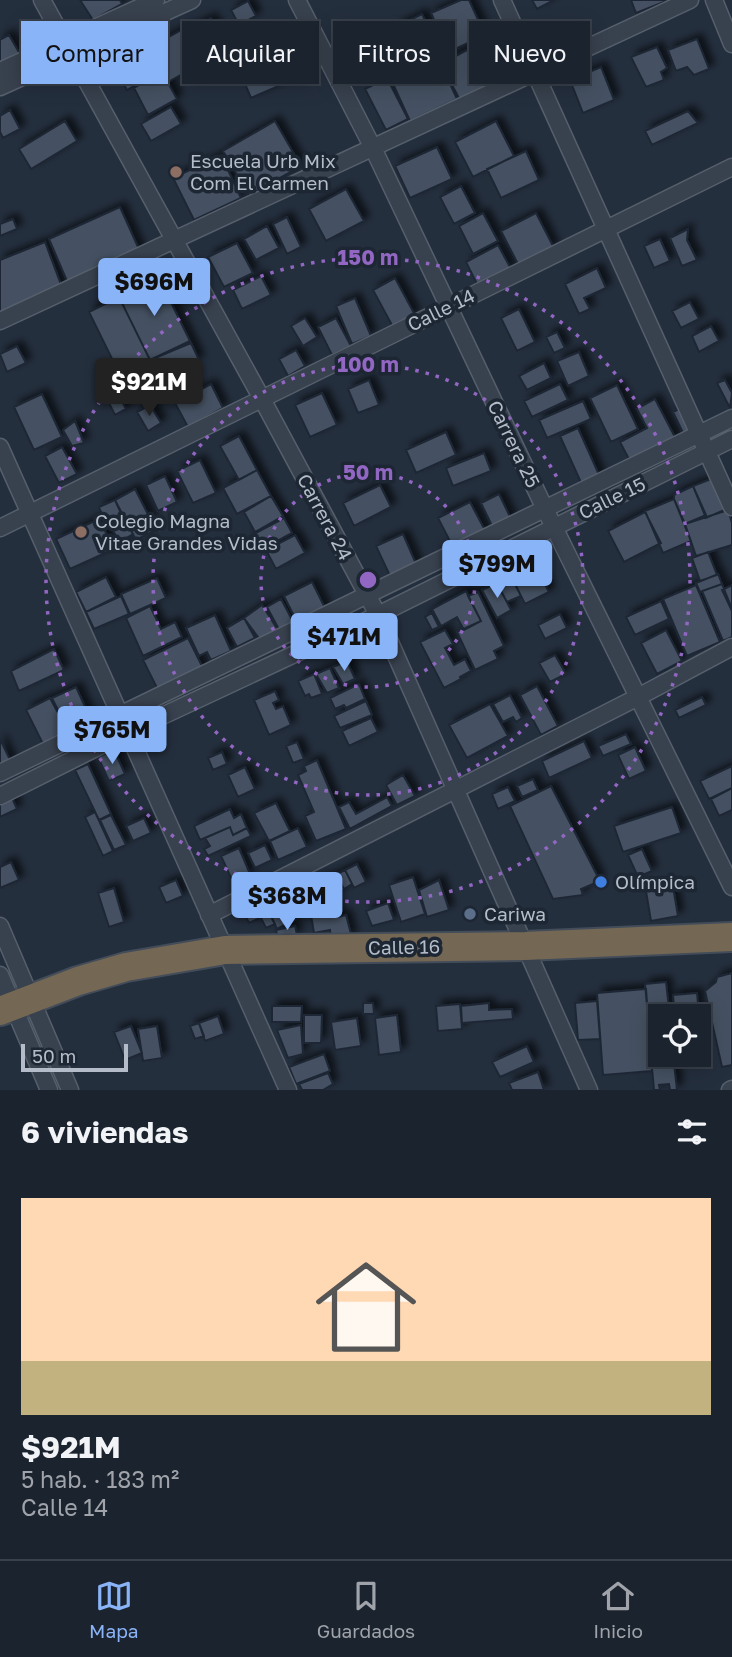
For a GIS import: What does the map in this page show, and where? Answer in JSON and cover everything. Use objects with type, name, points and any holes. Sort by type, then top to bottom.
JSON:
[{"type":"highway","name":"Calle 16","points":[[15,1004],[127,967],[225,950],[525,946],[732,937]]},
{"type":"street","name":"Carrera 24","points":[[42,0],[53,21]]},
{"type":"street","points":[[118,21],[156,0]]},
{"type":"street","points":[[138,21],[192,0]]},
{"type":"street","name":"Carrera 25","points":[[297,0],[373,148],[545,509],[731,880]]},
{"type":"street","points":[[502,0],[511,21]]},
{"type":"street","points":[[590,47],[691,0]]},
{"type":"street","points":[[714,0],[732,44]]},
{"type":"street","points":[[0,71],[21,64]]},
{"type":"street","points":[[0,88],[21,76]]},
{"type":"street","name":"Carrera 24","points":[[88,84],[262,399],[377,615],[589,1090]]},
{"type":"street","points":[[0,321],[510,84]]},
{"type":"street","points":[[539,84],[732,507]]},
{"type":"street","name":"Calle 14","points":[[0,528],[732,167]]},
{"type":"street","name":"Calle 15","points":[[0,773],[732,418]]},
{"type":"street","name":"Calle 15","points":[[0,796],[128,732],[377,615],[732,439]]},
{"type":"street","points":[[0,447],[288,1090]]},
{"type":"street","points":[[209,915],[732,647]]},
{"type":"street","points":[[0,926],[15,1004],[70,1090]]},
{"type":"street","points":[[0,975],[15,1004],[50,1090]]},
{"type":"building","points":[[80,0],[120,0],[122,4],[93,20]]},
{"type":"building","points":[[461,0],[469,0],[479,21],[469,21],[469,43],[455,49],[455,21],[435,21],[431,13]]},
{"type":"building","points":[[532,0],[554,0],[537,9]]},
{"type":"building","points":[[631,0],[669,0],[636,13]]},
{"type":"building","points":[[248,1],[256,16],[247,21],[237,21],[231,10]]},
{"type":"building","points":[[422,14],[426,21],[408,21]]},
{"type":"building","points":[[182,30],[182,74],[168,82],[168,37]]},
{"type":"building","points":[[9,35],[20,54],[0,65],[0,40]]},
{"type":"building","points":[[697,39],[709,69],[694,75],[687,67],[676,71],[668,50]]},
{"type":"building","points":[[657,47],[667,68],[661,72],[664,80],[646,87],[631,57]]},
{"type":"building","points":[[469,49],[469,84],[499,84],[461,102],[452,84],[455,84],[455,56]]},
{"type":"building","points":[[601,67],[614,100],[583,113],[572,84],[590,84],[590,72]]},
{"type":"building","points":[[168,83],[177,99],[148,115],[134,88],[141,84]]},
{"type":"building","points":[[124,84],[137,84],[127,90]]},
{"type":"building","points":[[245,84],[283,84],[251,98]]},
{"type":"building","points":[[375,84],[390,84],[408,119],[386,130],[365,89]]},
{"type":"building","points":[[450,84],[457,99],[410,121],[394,86]]},
{"type":"building","points":[[171,107],[181,124],[151,141],[141,124]]},
{"type":"building","points":[[10,110],[20,129],[3,138],[0,132],[0,116]]},
{"type":"building","points":[[688,111],[698,123],[652,145],[645,131]]},
{"type":"building","points":[[65,121],[77,141],[31,169],[19,149]]},
{"type":"building","points":[[275,121],[301,166],[249,195],[223,151]]},
{"type":"building","points":[[496,121],[514,156],[473,177],[455,142]]},
{"type":"building","points":[[437,147],[452,179],[410,198],[395,166]]},
{"type":"building","points":[[526,151],[539,180],[501,198],[487,169]]},
{"type":"building","points":[[221,155],[241,198],[194,220],[173,178]]},
{"type":"building","points":[[461,186],[475,213],[454,224],[440,197]]},
{"type":"building","points":[[346,189],[364,221],[326,241],[309,209]]},
{"type":"building","points":[[120,207],[142,256],[70,288],[49,239]]},
{"type":"building","points":[[483,213],[498,241],[473,254],[459,226]]},
{"type":"building","points":[[536,213],[554,248],[519,266],[501,231]]},
{"type":"building","points":[[287,217],[301,247],[287,254],[273,224]]},
{"type":"building","points":[[13,219],[17,229],[0,236],[0,224]]},
{"type":"building","points":[[267,226],[279,248],[256,260],[244,239]]},
{"type":"building","points":[[688,229],[687,240],[697,260],[682,266],[670,238]]},
{"type":"building","points":[[660,239],[670,261],[654,268],[644,246]]},
{"type":"building","points":[[45,242],[63,290],[0,315],[0,260]]},
{"type":"building","points":[[237,243],[253,273],[224,287],[208,257]]},
{"type":"building","points":[[498,245],[511,269],[478,286],[466,262]]},
{"type":"building","points":[[597,268],[606,288],[584,298],[590,309],[579,314],[565,284]]},
{"type":"building","points":[[158,276],[190,341],[150,360],[118,295]]},
{"type":"building","points":[[261,276],[271,295],[242,309],[233,290]]},
{"type":"building","points":[[395,278],[415,315],[393,327],[373,290]]},
{"type":"building","points":[[119,297],[150,360],[120,375],[89,312]]},
{"type":"building","points":[[355,298],[371,336],[352,344],[336,306]]},
{"type":"building","points":[[690,302],[699,319],[681,328],[672,311]]},
{"type":"building","points":[[519,309],[535,342],[517,351],[501,318]]},
{"type":"building","points":[[305,318],[317,337],[303,346],[291,326]]},
{"type":"building","points":[[336,318],[351,346],[332,355],[318,327]]},
{"type":"building","points":[[711,326],[719,341],[699,352],[692,336]]},
{"type":"building","points":[[557,332],[565,348],[554,353],[546,337]]},
{"type":"building","points":[[191,343],[199,360],[157,380],[150,360]]},
{"type":"building","points":[[17,346],[26,363],[7,372],[0,354]]},
{"type":"building","points":[[296,350],[305,366],[288,376],[279,359]]},
{"type":"building","points":[[579,352],[589,376],[568,386],[557,361]]},
{"type":"building","points":[[544,363],[551,378],[527,390],[519,376]]},
{"type":"building","points":[[369,380],[379,405],[358,413],[348,389]]},
{"type":"building","points":[[725,380],[732,393],[730,408],[717,383]]},
{"type":"building","points":[[211,384],[223,408],[188,427],[175,403]]},
{"type":"building","points":[[560,384],[568,400],[532,417],[524,401]]},
{"type":"building","points":[[617,385],[638,429],[611,442],[590,398]]},
{"type":"building","points":[[115,388],[126,409],[115,415],[104,393]]},
{"type":"building","points":[[322,393],[337,425],[310,437],[295,405]]},
{"type":"building","points":[[42,394],[62,437],[34,450],[14,407]]},
{"type":"building","points":[[655,399],[677,441],[632,465],[620,442],[647,428],[637,409]]},
{"type":"building","points":[[583,401],[591,419],[547,438],[539,420]]},
{"type":"building","points":[[150,405],[161,423],[148,431],[137,412]]},
{"type":"building","points":[[681,408],[694,434],[686,439],[673,412]]},
{"type":"building","points":[[75,421],[84,443],[72,446],[63,430]]},
{"type":"building","points":[[578,428],[600,477],[583,487],[560,436]]},
{"type":"building","points":[[446,432],[456,455],[416,473],[406,450]]},
{"type":"building","points":[[239,436],[257,470],[239,480],[220,446]]},
{"type":"building","points":[[62,447],[77,474],[59,483],[45,456]]},
{"type":"building","points":[[484,453],[491,471],[453,486],[446,468]]},
{"type":"building","points":[[200,460],[216,493],[193,503],[177,471]]},
{"type":"building","points":[[257,470],[271,496],[237,514],[223,488]]},
{"type":"building","points":[[165,476],[177,502],[158,511],[146,485]]},
{"type":"building","points":[[716,477],[729,508],[706,518],[693,486]]},
{"type":"building","points":[[380,485],[391,507],[354,526],[343,503]]},
{"type":"building","points":[[693,486],[706,515],[685,524],[674,495]]},
{"type":"building","points":[[135,489],[156,530],[136,540],[115,500]]},
{"type":"building","points":[[499,494],[513,523],[495,532],[481,503]]},
{"type":"building","points":[[271,496],[283,516],[255,532],[244,512]]},
{"type":"building","points":[[674,499],[691,541],[663,553],[645,511]]},
{"type":"building","points":[[115,500],[123,518],[106,525],[99,507]]},
{"type":"building","points":[[470,502],[487,534],[455,551],[438,518]]},
{"type":"building","points":[[728,510],[732,523],[732,545],[696,556],[685,524]]},
{"type":"building","points":[[645,512],[661,543],[624,562],[608,531]]},
{"type":"building","points":[[123,518],[133,534],[120,542],[110,526]]},
{"type":"building","points":[[284,518],[292,533],[259,551],[250,536]]},
{"type":"building","points":[[99,519],[114,549],[70,569],[56,539]]},
{"type":"building","points":[[403,534],[417,566],[391,578],[376,546]]},
{"type":"building","points":[[295,535],[305,553],[276,569],[266,550]]},
{"type":"building","points":[[708,552],[717,575],[700,581],[692,558]]},
{"type":"building","points":[[533,562],[549,592],[525,604],[510,574]]},
{"type":"building","points":[[510,574],[521,596],[507,602],[495,581]]},
{"type":"building","points":[[718,574],[722,584],[700,592],[696,583]]},
{"type":"building","points":[[106,577],[116,597],[86,612],[76,592]]},
{"type":"building","points":[[157,578],[166,598],[130,614],[121,594]]},
{"type":"building","points":[[312,582],[327,612],[299,626],[284,596]]},
{"type":"building","points":[[497,583],[511,610],[497,618],[482,590]]},
{"type":"building","points":[[722,584],[732,609],[732,637],[723,641],[702,591]]},
{"type":"building","points":[[696,585],[720,642],[687,656],[663,599]]},
{"type":"building","points":[[732,585],[732,611],[722,590]]},
{"type":"building","points":[[466,591],[481,621],[464,630],[457,617],[441,626],[432,609]]},
{"type":"building","points":[[478,592],[504,646],[494,651],[498,659],[475,670],[457,632],[481,621],[468,596]]},
{"type":"building","points":[[121,596],[129,614],[94,629],[86,612]]},
{"type":"building","points":[[281,599],[296,627],[282,635],[267,607]]},
{"type":"building","points":[[661,601],[669,619],[635,635],[626,617]]},
{"type":"building","points":[[262,605],[278,630],[261,641],[244,618]]},
{"type":"building","points":[[150,606],[161,629],[175,622],[182,637],[143,656],[126,618]]},
{"type":"building","points":[[432,613],[439,627],[432,630],[425,617]]},
{"type":"building","points":[[560,614],[567,628],[545,639],[538,625]]},
{"type":"building","points":[[215,615],[231,651],[211,660],[207,652],[199,656],[186,628]]},
{"type":"building","points":[[244,618],[255,638],[237,647],[227,628]]},
{"type":"building","points":[[445,630],[453,644],[445,648],[454,665],[465,659],[471,671],[444,688],[420,642]]},
{"type":"building","points":[[666,630],[682,661],[657,674],[641,643]]},
{"type":"building","points":[[188,638],[205,672],[160,694],[143,660]]},
{"type":"building","points":[[54,649],[64,670],[19,691],[11,671]]},
{"type":"building","points":[[555,655],[566,674],[550,682],[539,663]]},
{"type":"building","points":[[347,661],[355,679],[343,684],[333,667]]},
{"type":"building","points":[[330,668],[339,688],[327,693],[316,674]]},
{"type":"building","points":[[314,674],[322,694],[311,698],[309,694],[305,696],[298,681]]},
{"type":"building","points":[[359,684],[365,699],[346,708],[344,705],[335,709],[330,698]]},
{"type":"building","points":[[537,686],[558,726],[541,735],[520,695]]},
{"type":"building","points":[[76,687],[93,724],[70,735],[52,698]]},
{"type":"building","points":[[275,691],[279,700],[273,703],[276,709],[283,706],[291,725],[269,735],[254,700]]},
{"type":"building","points":[[510,695],[522,718],[516,722],[513,717],[503,722],[493,704]]},
{"type":"building","points":[[702,697],[706,705],[679,718],[675,710]]},
{"type":"building","points":[[50,698],[70,735],[45,748],[26,710]]},
{"type":"building","points":[[366,701],[372,715],[340,728],[334,716]]},
{"type":"building","points":[[490,704],[508,736],[467,758],[449,725]]},
{"type":"building","points":[[371,718],[378,732],[349,746],[342,731]]},
{"type":"building","points":[[626,734],[631,744],[603,756],[598,746]]},
{"type":"building","points":[[0,739],[12,764],[0,770]]},
{"type":"building","points":[[584,741],[592,758],[549,778],[542,761]]},
{"type":"building","points":[[297,742],[304,759],[293,763],[286,746]]},
{"type":"building","points":[[635,747],[646,771],[629,779],[618,755]]},
{"type":"building","points":[[114,750],[125,774],[109,781],[98,757]]},
{"type":"building","points":[[222,752],[227,764],[213,770],[208,758]]},
{"type":"building","points":[[317,760],[346,829],[316,841],[305,816],[314,812],[298,775],[306,771],[304,766]]},
{"type":"building","points":[[88,764],[111,814],[99,820],[75,770]]},
{"type":"building","points":[[732,766],[732,788],[709,799],[700,781]]},
{"type":"building","points":[[245,767],[255,789],[238,797],[228,775]]},
{"type":"building","points":[[403,775],[415,796],[397,805],[386,785]]},
{"type":"building","points":[[533,779],[538,790],[522,797],[517,786]]},
{"type":"building","points":[[551,786],[600,881],[581,889],[583,895],[553,899],[510,806]]},
{"type":"building","points":[[508,787],[515,801],[498,809],[492,794]]},
{"type":"building","points":[[732,788],[732,810],[719,816],[711,799]]},
{"type":"building","points":[[387,797],[392,806],[350,829],[339,807],[349,802],[356,814]]},
{"type":"building","points":[[12,798],[17,809],[0,817],[0,803]]},
{"type":"building","points":[[276,803],[290,831],[269,841],[254,813]]},
{"type":"building","points":[[672,807],[681,833],[623,852],[614,826]]},
{"type":"building","points":[[230,809],[234,818],[241,814],[247,828],[233,835],[230,827],[200,840],[194,826]]},
{"type":"building","points":[[95,812],[113,851],[103,856],[85,817]]},
{"type":"building","points":[[111,815],[126,845],[114,850],[100,820]]},
{"type":"building","points":[[144,818],[151,833],[133,841],[126,826]]},
{"type":"building","points":[[230,827],[233,835],[247,828],[251,836],[208,856],[204,849],[210,846],[205,838]]},
{"type":"building","points":[[298,828],[307,847],[278,860],[270,841]]},
{"type":"building","points":[[265,845],[272,860],[255,868],[248,853]]},
{"type":"building","points":[[239,848],[250,874],[233,882],[221,856]]},
{"type":"building","points":[[642,849],[652,871],[638,877],[628,855]]},
{"type":"building","points":[[11,862],[19,880],[0,888],[0,867]]},
{"type":"building","points":[[357,864],[366,882],[354,888],[345,870]]},
{"type":"building","points":[[345,870],[352,884],[344,889],[336,875]]},
{"type":"building","points":[[336,875],[344,889],[335,895],[327,880]]},
{"type":"building","points":[[413,877],[425,914],[401,922],[389,885]]},
{"type":"building","points":[[326,879],[335,896],[313,908],[304,891]]},
{"type":"building","points":[[176,880],[183,896],[166,903],[159,887]]},
{"type":"building","points":[[439,880],[449,910],[427,917],[419,890]]},
{"type":"building","points":[[673,887],[678,916],[651,921],[646,891]]},
{"type":"building","points":[[114,888],[124,922],[109,927],[98,893]]},
{"type":"building","points":[[298,892],[309,912],[277,929],[267,908]]},
{"type":"building","points":[[388,903],[394,920],[372,926],[366,911]]},
{"type":"building","points":[[336,905],[338,917],[346,915],[352,938],[331,939],[330,930],[314,933],[310,909]]},
{"type":"building","points":[[267,908],[275,924],[266,928],[258,912]]},
{"type":"building","points":[[258,912],[260,918],[249,923],[246,917]]},
{"type":"building","points":[[295,926],[297,935],[278,939],[276,930]]},
{"type":"building","points":[[732,973],[732,1065],[722,1067],[711,1018],[711,1004],[708,1004],[705,991],[716,982],[717,977]]},
{"type":"building","points":[[666,982],[669,1004],[648,1004],[648,1016],[645,984]]},
{"type":"building","points":[[646,989],[648,1067],[652,1067],[652,1071],[603,1075],[597,993]]},
{"type":"building","points":[[697,993],[698,1004],[674,1004],[673,995]]},
{"type":"building","points":[[597,1001],[600,1039],[578,1040],[575,1003]]},
{"type":"building","points":[[363,1003],[373,1003],[374,1014],[363,1014]]},
{"type":"building","points":[[489,1003],[489,1010],[512,1009],[513,1019],[462,1023],[461,1006]]},
{"type":"building","points":[[460,1004],[462,1029],[438,1031],[436,1006]]},
{"type":"building","points":[[272,1006],[302,1006],[301,1022],[272,1022]]},
{"type":"building","points":[[304,1015],[322,1015],[321,1043],[304,1043]]},
{"type":"building","points":[[397,1015],[401,1052],[379,1055],[375,1018]]},
{"type":"building","points":[[218,1016],[224,1034],[205,1041],[199,1023]]},
{"type":"building","points":[[357,1018],[361,1046],[335,1050],[331,1022]]},
{"type":"building","points":[[199,1023],[204,1036],[195,1039],[190,1026]]},
{"type":"building","points":[[301,1025],[303,1054],[288,1058],[277,1030]]},
{"type":"building","points":[[131,1026],[142,1053],[125,1060],[114,1032]]},
{"type":"building","points":[[157,1026],[162,1058],[143,1061],[138,1029]]},
{"type":"building","points":[[527,1046],[534,1062],[500,1077],[492,1062]]},
{"type":"building","points":[[324,1054],[330,1071],[296,1084],[289,1067]]},
{"type":"building","points":[[652,1067],[674,1067],[677,1090],[670,1090],[669,1084],[659,1085],[660,1090],[654,1090]]},
{"type":"building","points":[[538,1072],[544,1090],[512,1090],[509,1083]]},
{"type":"building","points":[[328,1073],[333,1084],[323,1090],[302,1090],[299,1084]]},
{"type":"place","name":"Escuela Urb Mix Com El Carmen","points":[[176,172]]},
{"type":"place","name":"Colegio Magna Vitae Grandes Vidas","points":[[81,532]]},
{"type":"place","name":"Olímpica","points":[[601,882]]},
{"type":"place","name":"Cariwa","points":[[470,914]]}]
